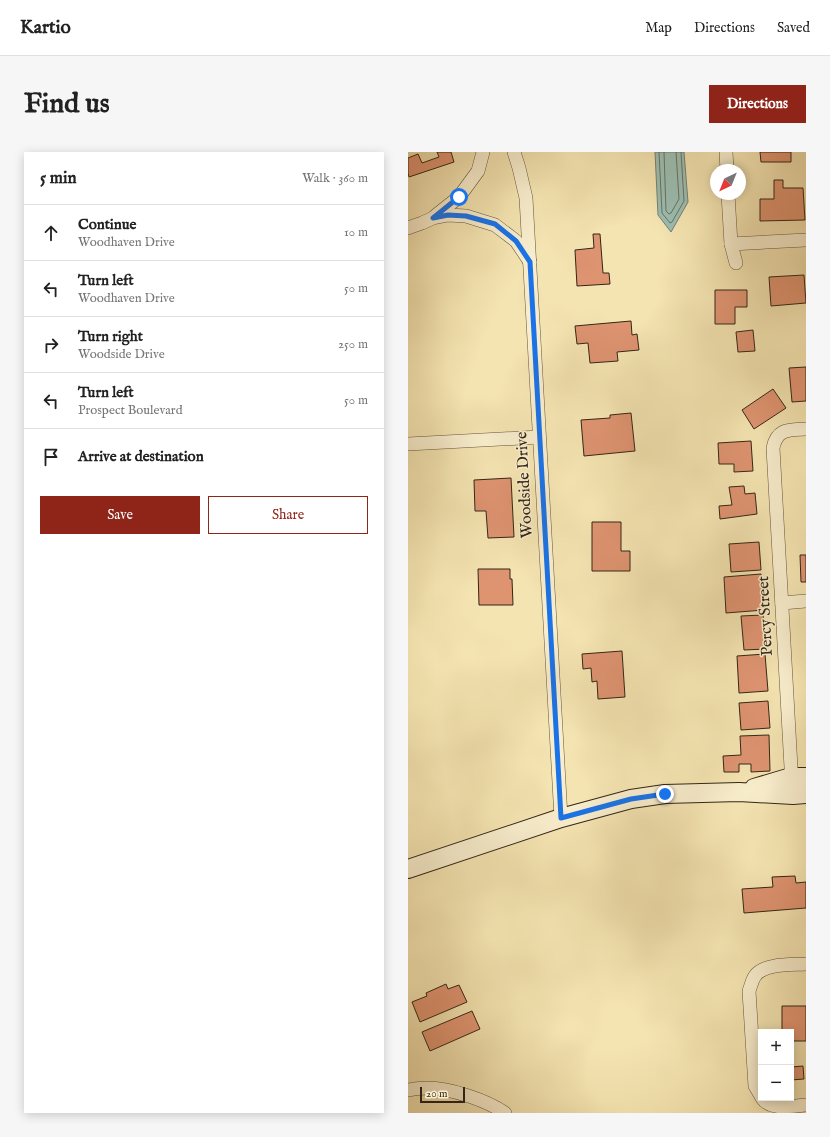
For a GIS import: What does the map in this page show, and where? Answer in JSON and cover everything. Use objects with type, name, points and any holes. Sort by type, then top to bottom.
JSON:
[{"type":"main road","points":[[739,792],[799,777]]},
{"type":"main road","points":[[408,869],[561,818],[631,799],[665,794],[739,792],[800,795]]},
{"type":"street","points":[[433,218],[459,197],[478,170],[484,152]]},
{"type":"street","name":"Woodside Drive","points":[[514,152],[526,198],[561,818]]},
{"type":"street","points":[[726,152],[727,164]]},
{"type":"street","points":[[728,200],[731,244],[736,263]]},
{"type":"street","points":[[408,228],[433,218],[448,215],[466,216],[495,224],[516,241],[530,262]]},
{"type":"street","points":[[731,244],[806,240]]},
{"type":"street","name":"Percy Street","points":[[800,795],[782,603],[773,448],[778,435],[786,431],[806,429]]},
{"type":"street","points":[[408,444],[540,437]]},
{"type":"street","points":[[782,603],[806,602]]},
{"type":"street","points":[[758,1091],[755,1086],[749,991],[754,976],[768,967],[806,964]]},
{"type":"street","points":[[408,1090],[427,1088],[454,1091],[474,1097],[505,1113]]},
{"type":"street","points":[[765,1101],[769,1105],[778,1106],[806,1105]]},
{"type":"water","points":[[655,152],[684,152],[688,202],[671,232],[658,215]]},
{"type":"building","points":[[437,152],[451,152],[454,162],[409,177],[408,158],[418,154],[422,163],[439,157]]},
{"type":"building","points":[[760,152],[791,152],[791,162],[761,162]]},
{"type":"building","points":[[774,180],[783,180],[783,188],[803,188],[805,220],[760,221],[760,199],[774,199]]},
{"type":"building","points":[[593,234],[600,234],[603,273],[609,273],[610,284],[577,286],[575,250],[594,248]]},
{"type":"building","points":[[804,275],[806,303],[771,306],[769,277]]},
{"type":"building","points":[[715,290],[747,290],[747,307],[735,307],[735,324],[715,324]]},
{"type":"building","points":[[631,321],[632,335],[637,334],[639,350],[617,352],[618,361],[590,363],[588,343],[577,344],[575,326]]},
{"type":"building","points":[[753,330],[755,351],[738,352],[736,332]]},
{"type":"building","points":[[806,367],[806,401],[792,402],[789,368]]},
{"type":"building","points":[[773,389],[786,408],[754,429],[742,410]]},
{"type":"building","points":[[631,413],[635,451],[584,456],[581,420],[610,418],[610,415]]},
{"type":"building","points":[[751,441],[753,471],[734,472],[734,464],[719,464],[718,443]]},
{"type":"building","points":[[511,478],[514,537],[488,538],[486,511],[475,511],[474,480]]},
{"type":"building","points":[[744,486],[745,494],[755,493],[757,514],[720,519],[719,506],[732,505],[729,487]]},
{"type":"building","points":[[592,522],[621,522],[621,551],[630,551],[630,571],[592,571]]},
{"type":"building","points":[[759,542],[761,570],[731,572],[729,544]]},
{"type":"building","points":[[800,555],[806,555],[806,582],[801,582]]},
{"type":"building","points":[[478,569],[510,569],[513,605],[479,605]]},
{"type":"building","points":[[761,574],[764,610],[726,613],[724,577]]},
{"type":"building","points":[[763,615],[766,649],[744,650],[741,616]]},
{"type":"building","points":[[622,651],[625,697],[598,699],[597,681],[592,682],[591,668],[583,669],[582,654]]},
{"type":"building","points":[[765,654],[768,691],[739,693],[737,656]]},
{"type":"building","points":[[768,701],[770,728],[741,730],[739,703]]},
{"type":"building","points":[[769,735],[770,771],[751,772],[751,764],[739,764],[739,772],[724,772],[723,756],[741,755],[740,736]]},
{"type":"building","points":[[795,876],[796,883],[806,882],[806,908],[744,913],[742,889],[773,887],[772,877]]},
{"type":"building","points":[[446,984],[448,989],[459,985],[467,1002],[420,1022],[412,1002],[427,996],[426,993]]},
{"type":"building","points":[[782,1006],[806,1006],[806,1041],[794,1041],[794,1029],[782,1029]]},
{"type":"building","points":[[472,1011],[480,1029],[430,1051],[422,1032]]},
{"type":"building","points":[[803,1066],[804,1079],[794,1080],[794,1067]]},
{"type":"route","points":[[459,197],[433,218],[448,215],[466,216],[495,224],[516,241],[530,262],[561,818],[631,799],[665,794]]}]
